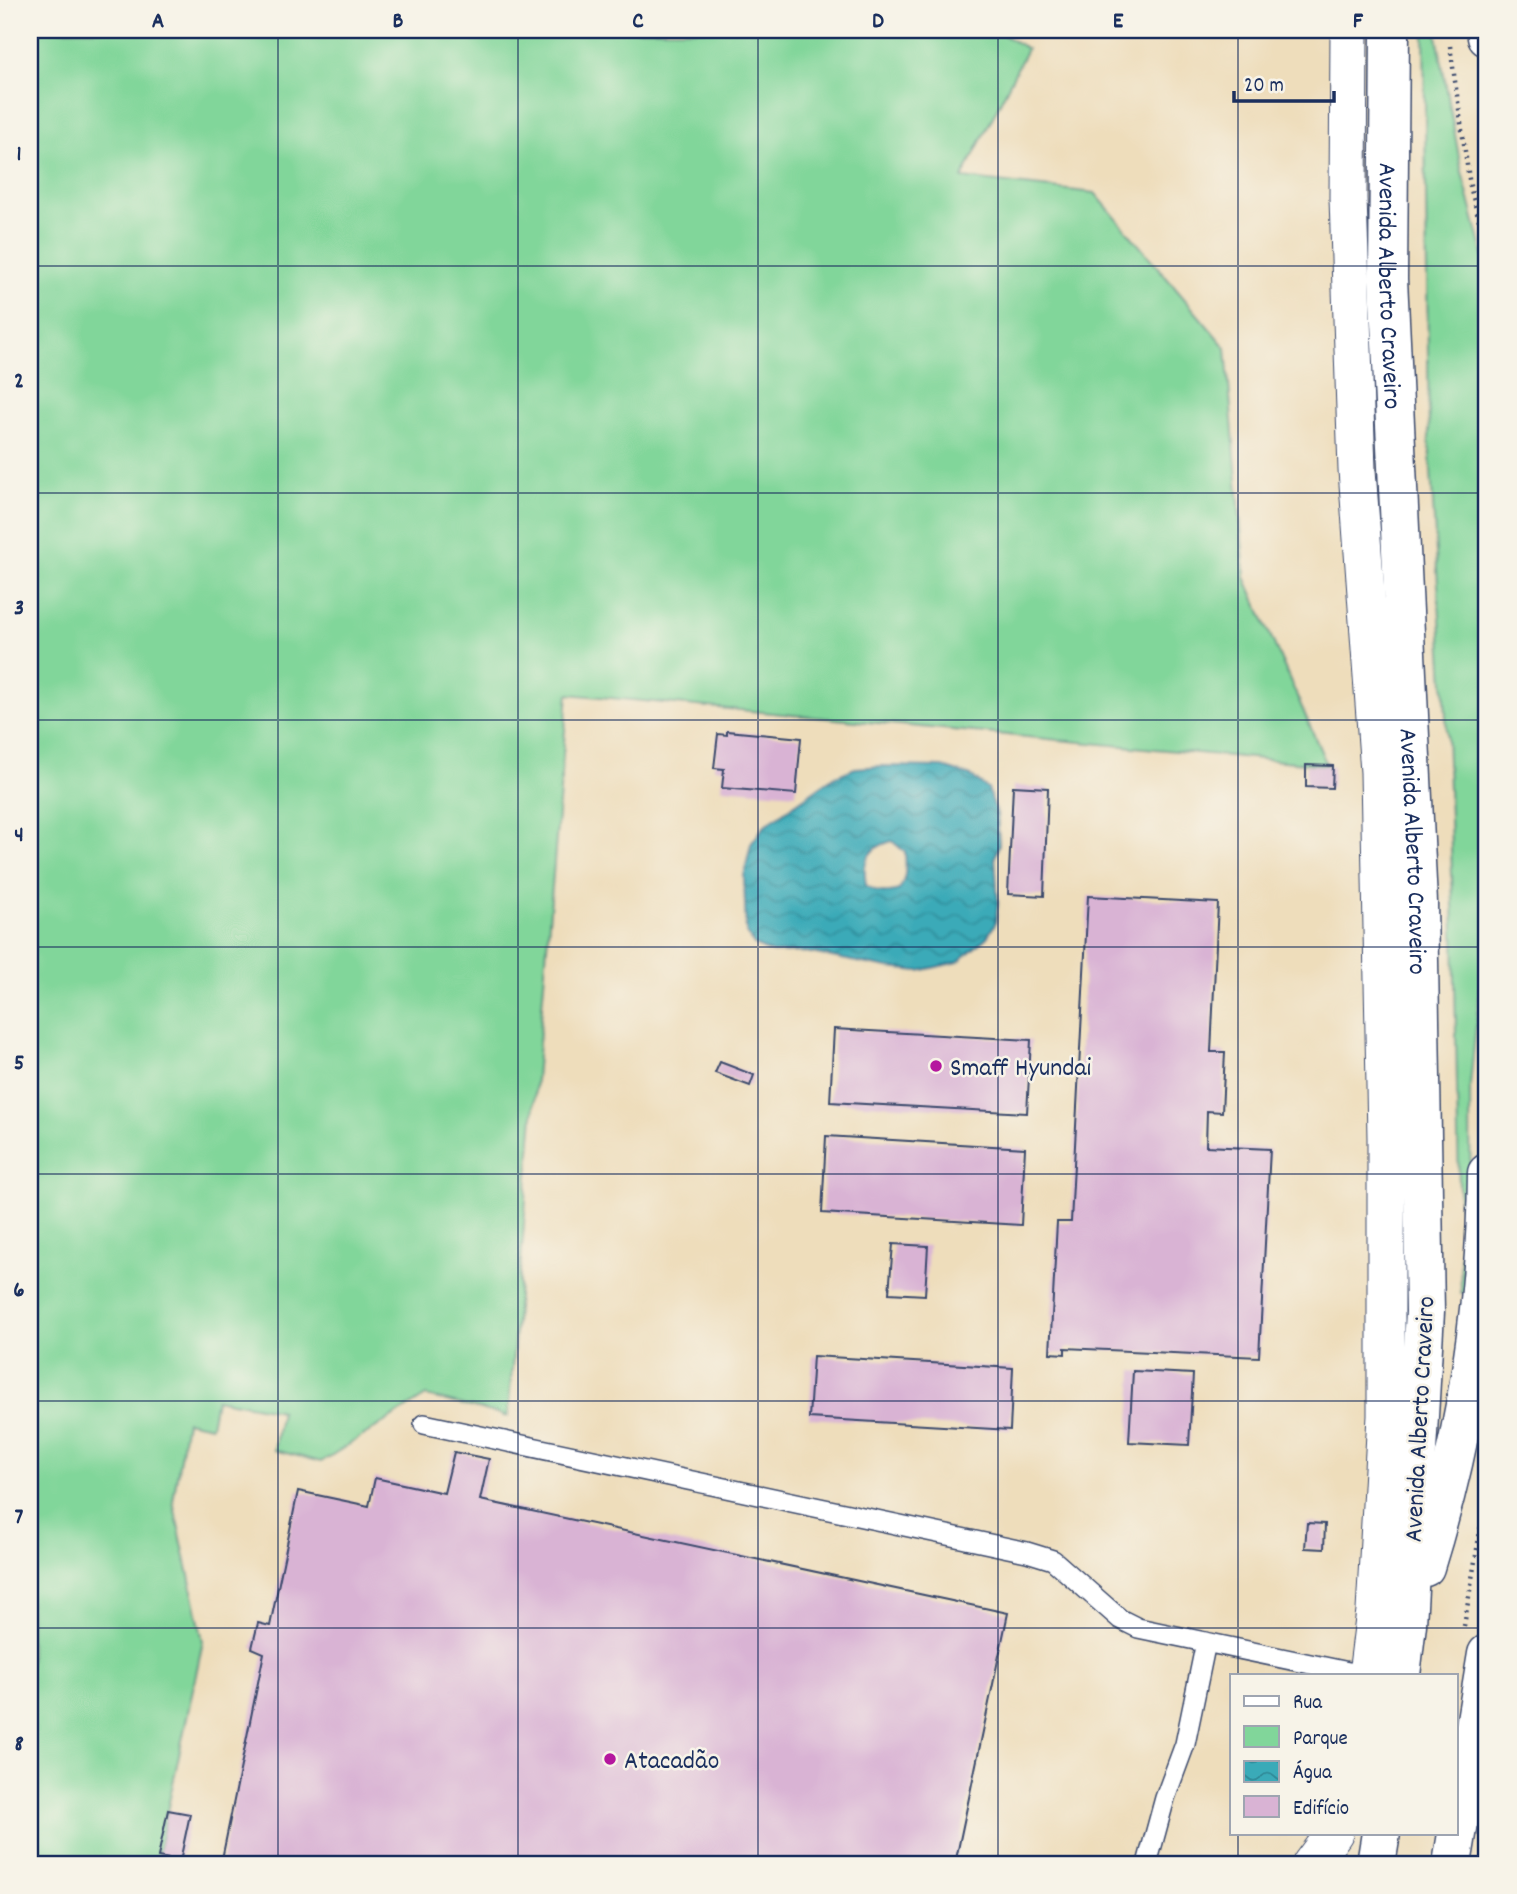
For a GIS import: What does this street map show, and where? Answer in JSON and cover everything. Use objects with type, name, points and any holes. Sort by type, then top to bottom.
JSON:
[{"type":"main road","name":"Avenida Alberto Craveiro","points":[[1390,30],[1388,279],[1418,903],[1425,1312],[1407,1624],[1401,1674]]},
{"type":"main road","points":[[1486,30],[1487,37]]},
{"type":"main road","points":[[1407,1624],[1446,1501],[1473,1365],[1487,1238],[1487,1173]]},
{"type":"main road","points":[[1458,1824],[1482,1664]]},
{"type":"main road","points":[[1377,1864],[1381,1834]]},
{"type":"main road","points":[[1452,1864],[1456,1834]]},
{"type":"street","points":[[1349,30],[1348,198],[1357,470],[1379,772],[1386,1138],[1386,1416],[1375,1611],[1365,1674]]},
{"type":"street","points":[[1311,1864],[1333,1834]]},
{"type":"lane","points":[[424,1424],[1027,1552],[1053,1560],[1120,1619],[1138,1628],[1360,1674]]},
{"type":"lane","points":[[1147,1864],[1165,1798],[1185,1744],[1206,1642]]},
{"type":"path","points":[[1450,43],[1470,186],[1487,251]]},
{"type":"path","points":[[1482,1664],[1487,1490]]},
{"type":"green space","points":[[30,30],[995,30],[1027,49],[962,178],[1095,193],[1226,348],[1245,577],[1327,765],[568,694],[508,1416],[426,1396],[321,1462],[274,1450],[281,1411],[216,1399],[211,1426],[186,1421],[173,1501],[203,1641],[156,1864],[30,1864]]},
{"type":"green space","points":[[1424,30],[1436,30],[1461,168],[1487,269],[1487,916],[1470,1085],[1471,1292],[1461,1293],[1447,733],[1429,438]]},
{"type":"water","points":[[943,767],[971,776],[988,789],[997,814],[999,844],[995,857],[998,903],[995,924],[987,937],[958,962],[919,971],[888,968],[806,952],[772,953],[754,945],[746,932],[744,876],[751,844],[765,825],[834,777],[855,768]],"holes":[[[892,841],[905,852],[905,876],[899,890],[882,892],[866,885],[866,862],[877,847]]]},
{"type":"building","points":[[727,731],[801,738],[796,794],[722,788],[724,769],[714,768],[718,734],[727,735]]},
{"type":"building","points":[[1306,765],[1333,766],[1332,788],[1306,787]]},
{"type":"building","points":[[1013,786],[1048,788],[1044,896],[1008,894]]},
{"type":"building","points":[[1088,896],[1218,903],[1211,1052],[1225,1052],[1222,1112],[1207,1111],[1206,1146],[1270,1149],[1259,1357],[1065,1348],[1065,1354],[1050,1353],[1057,1222],[1071,1222]]},
{"type":"building","points":[[834,1029],[1031,1040],[1027,1113],[830,1102]]},
{"type":"building","points":[[720,1062],[754,1075],[750,1086],[715,1073]]},
{"type":"building","points":[[826,1136],[1025,1148],[1021,1225],[822,1213]]},
{"type":"building","points":[[893,1244],[928,1246],[925,1295],[889,1293]]},
{"type":"building","points":[[813,1356],[1013,1368],[1010,1430],[809,1418]]},
{"type":"building","points":[[1133,1371],[1193,1374],[1189,1445],[1129,1442]]},
{"type":"building","name":"Atacadão","points":[[454,1452],[489,1459],[480,1500],[1008,1613],[955,1864],[221,1864],[264,1653],[252,1648],[258,1623],[270,1626],[298,1491],[369,1506],[375,1478],[444,1493]]},
{"type":"building","points":[[1307,1523],[1325,1524],[1324,1549],[1305,1548]]},
{"type":"building","points":[[168,1810],[190,1814],[180,1861],[158,1857]]},
{"type":"place","name":"Smaff Hyundai","points":[[936,1066]]},
{"type":"place","name":"Atacadão","points":[[610,1759]]}]
